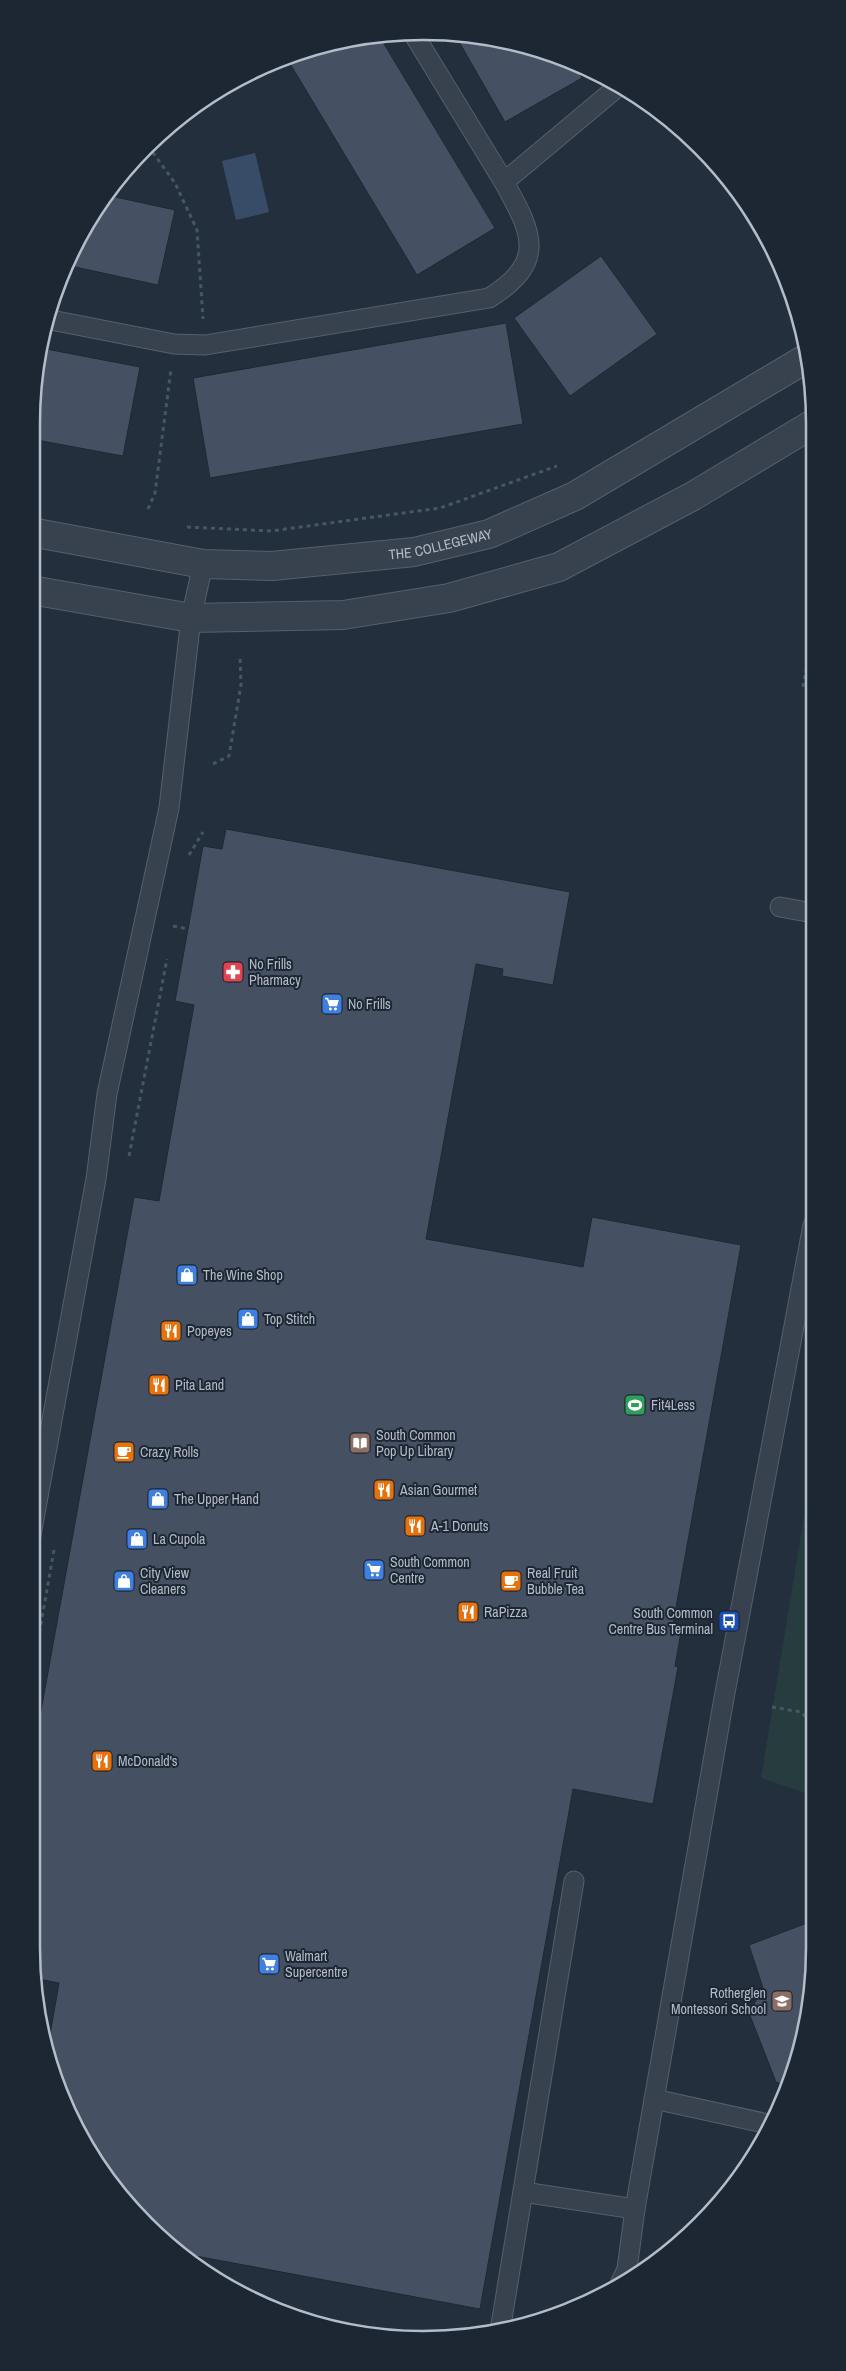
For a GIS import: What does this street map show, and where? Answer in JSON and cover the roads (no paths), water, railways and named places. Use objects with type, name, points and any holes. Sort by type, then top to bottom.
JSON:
[{"type":"street","name":"THE COLLEGEWAY","points":[[40,534],[203,564],[272,566],[404,553],[490,534],[575,496],[801,361]]},
{"type":"street","points":[[40,592],[191,618],[343,616],[449,598],[559,567],[693,496],[806,429]]},
{"type":"lane","points":[[54,321],[174,344],[205,345],[489,298],[510,284],[525,265],[529,242],[524,220],[504,182],[417,40]]},
{"type":"lane","points":[[504,182],[613,91]]},
{"type":"lane","points":[[40,1486],[95,1188],[107,1094],[169,808],[191,618],[203,564]]},
{"type":"lane","points":[[780,907],[806,912]]},
{"type":"lane","points":[[627,2272],[635,2209],[724,1698],[806,1262]]},
{"type":"lane","points":[[501,2323],[574,1881]]},
{"type":"lane","points":[[654,2099],[764,2123]]},
{"type":"lane","points":[[522,2192],[635,2209]]},
{"type":"water","points":[[255,153],[269,212],[236,220],[222,161]]},
{"type":"place","name":"No Frills Pharmacy","points":[[233,972]]},
{"type":"place","name":"No Frills","points":[[332,1004]]},
{"type":"place","name":"The Wine Shop","points":[[187,1275]]},
{"type":"place","name":"Top Stitch","points":[[248,1319]]},
{"type":"place","name":"Popeyes","points":[[171,1331]]},
{"type":"place","name":"Pita Land","points":[[159,1385]]},
{"type":"place","name":"Fit4Less","points":[[635,1405]]},
{"type":"place","name":"South Common Pop Up Library","points":[[360,1443]]},
{"type":"place","name":"Crazy Rolls","points":[[124,1452]]},
{"type":"place","name":"Asian Gourmet","points":[[384,1490]]},
{"type":"place","name":"The Upper Hand","points":[[158,1499]]},
{"type":"place","name":"A-1 Donuts","points":[[415,1526]]},
{"type":"place","name":"La Cupola","points":[[137,1539]]},
{"type":"place","name":"South Common Centre","points":[[374,1570]]},
{"type":"place","name":"City View Cleaners","points":[[124,1581]]},
{"type":"place","name":"Real Fruit Bubble Tea","points":[[511,1581]]},
{"type":"place","name":"RaPizza","points":[[468,1612]]},
{"type":"place","name":"South Common Centre Bus Terminal","points":[[729,1621]]},
{"type":"place","name":"McDonald's","points":[[102,1761]]},
{"type":"place","name":"Walmart Supercentre","points":[[269,1964]]},
{"type":"place","name":"Rotherglen Montessori School","points":[[782,2001]]}]
